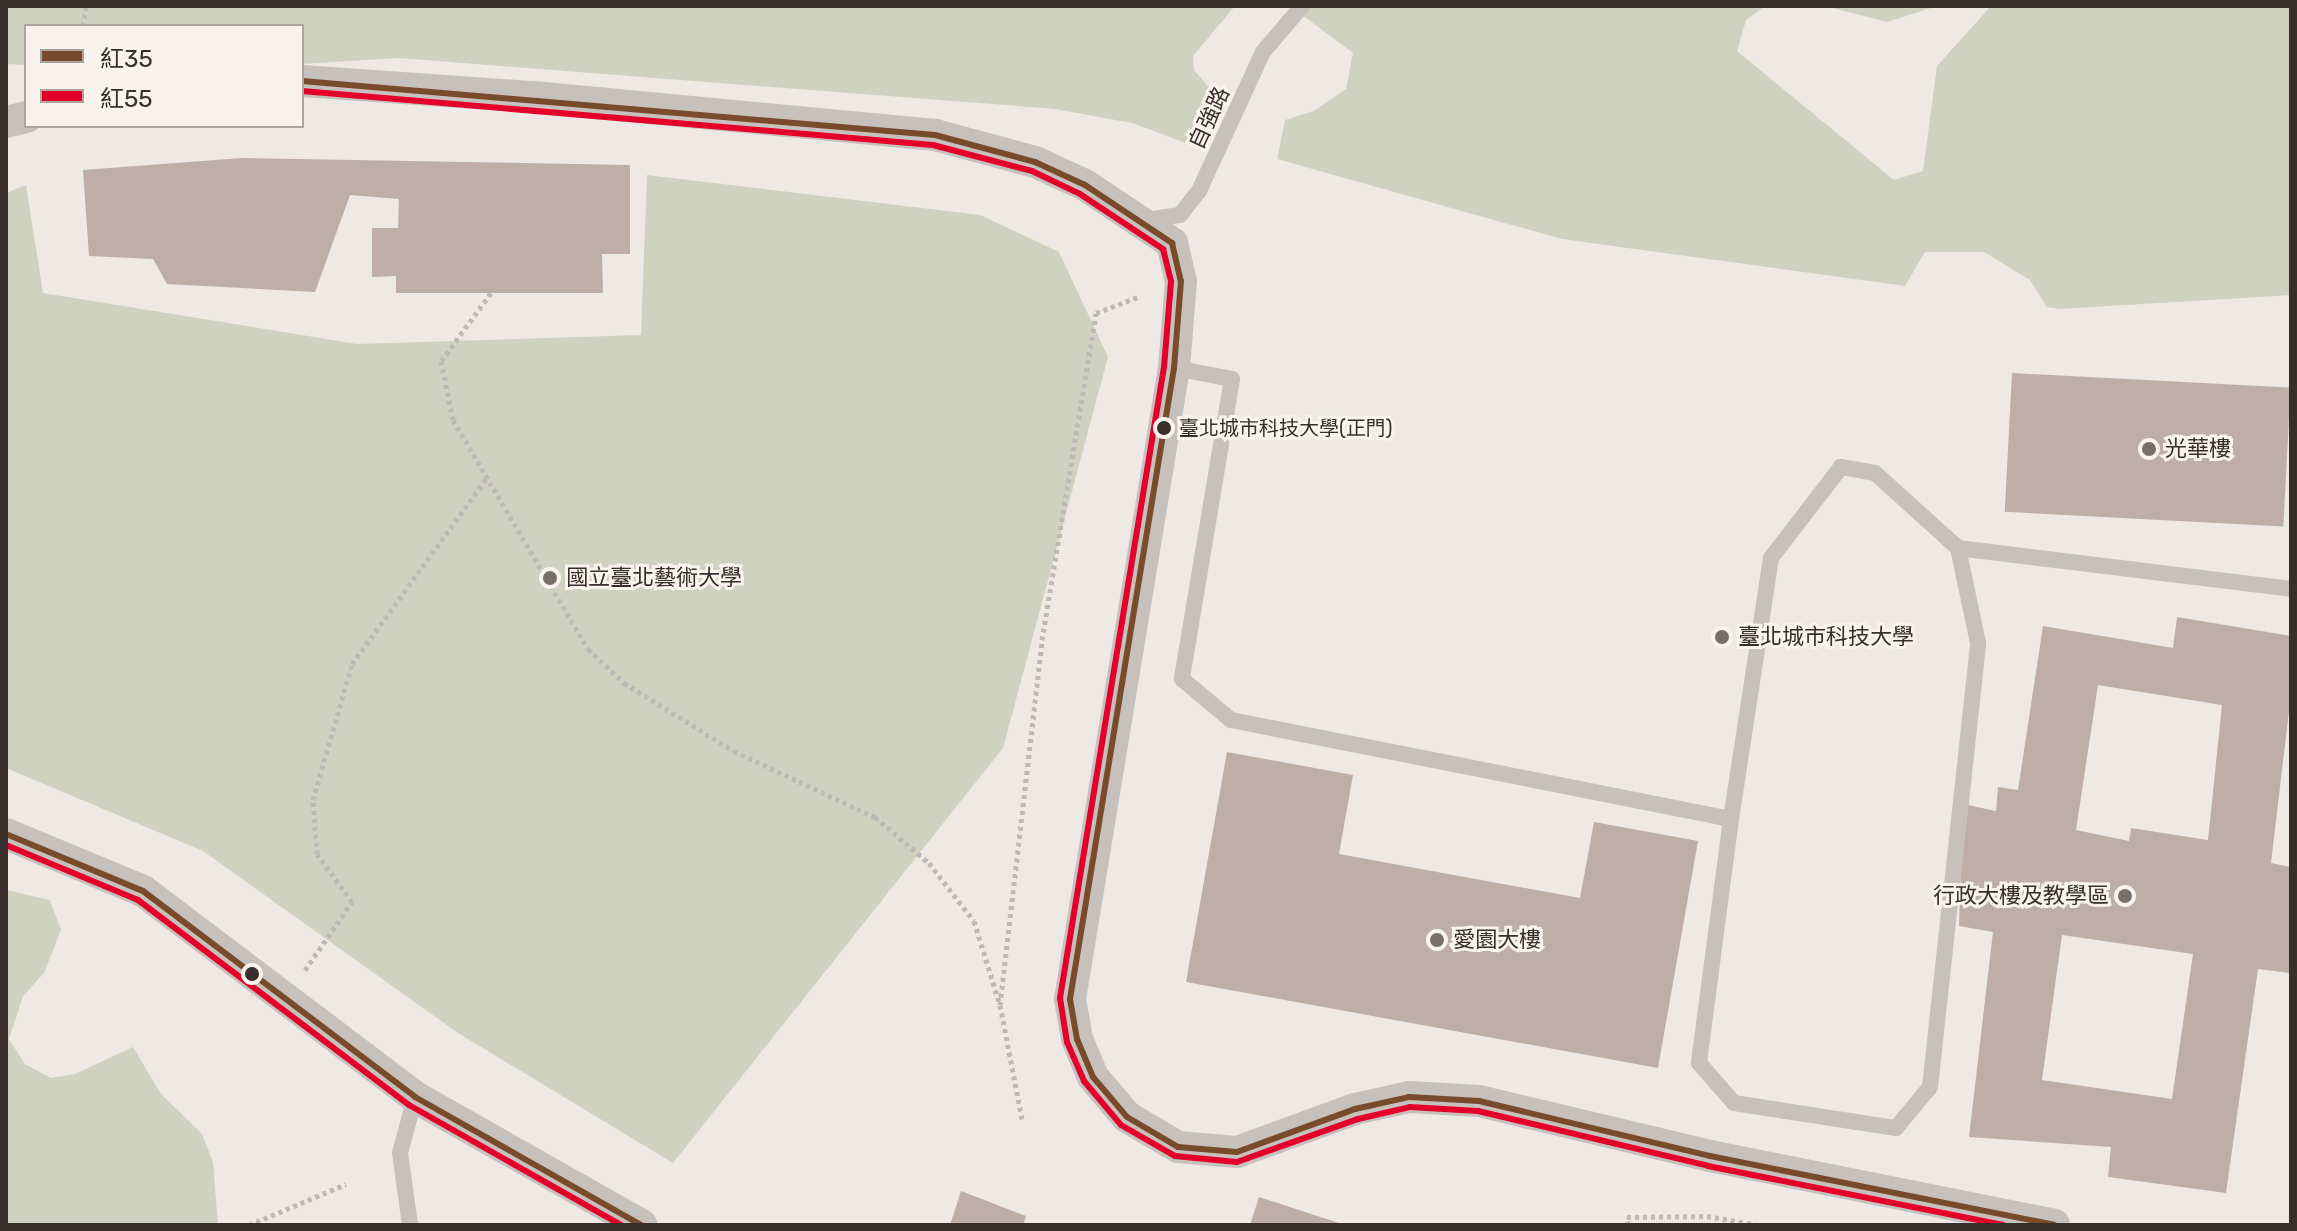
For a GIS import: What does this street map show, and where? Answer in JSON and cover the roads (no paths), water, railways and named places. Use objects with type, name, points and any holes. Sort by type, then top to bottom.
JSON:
[{"type":"street","points":[[304,81],[549,98],[935,135],[1035,162],[1085,185],[1172,243],[1181,281],[1174,368],[1070,999],[1077,1039],[1093,1077],[1127,1117],[1178,1147],[1237,1152],[1355,1109],[1409,1097],[1479,1101],[1710,1156],[2054,1225]]},
{"type":"street","points":[[6,834],[143,891],[415,1097],[641,1225]]},
{"type":"lane","name":"自強路","points":[[1140,222],[1180,215],[1199,191],[1263,52],[1302,6]]},
{"type":"lane","points":[[1174,368],[1232,379],[1182,679],[1231,720],[1731,819]]},
{"type":"lane","points":[[1958,548],[1978,643],[1930,1087],[1896,1128],[1734,1103],[1699,1063],[1731,819],[1771,558],[1841,467],[1875,473],[1958,548],[2291,589]]},
{"type":"lane","points":[[410,1225],[400,1153],[415,1097]]},
{"type":"place","name":"臺北城市科技大學(正門)","points":[[1164,428]]},
{"type":"place","name":"光華樓","points":[[2149,449]]},
{"type":"place","name":"國立臺北藝術大學","points":[[550,578]]},
{"type":"place","name":"臺北城市科技大學","points":[[1722,637]]},
{"type":"place","name":"行政大樓及教學區","points":[[2125,896]]},
{"type":"place","name":"愛園大樓","points":[[1437,940]]}]
